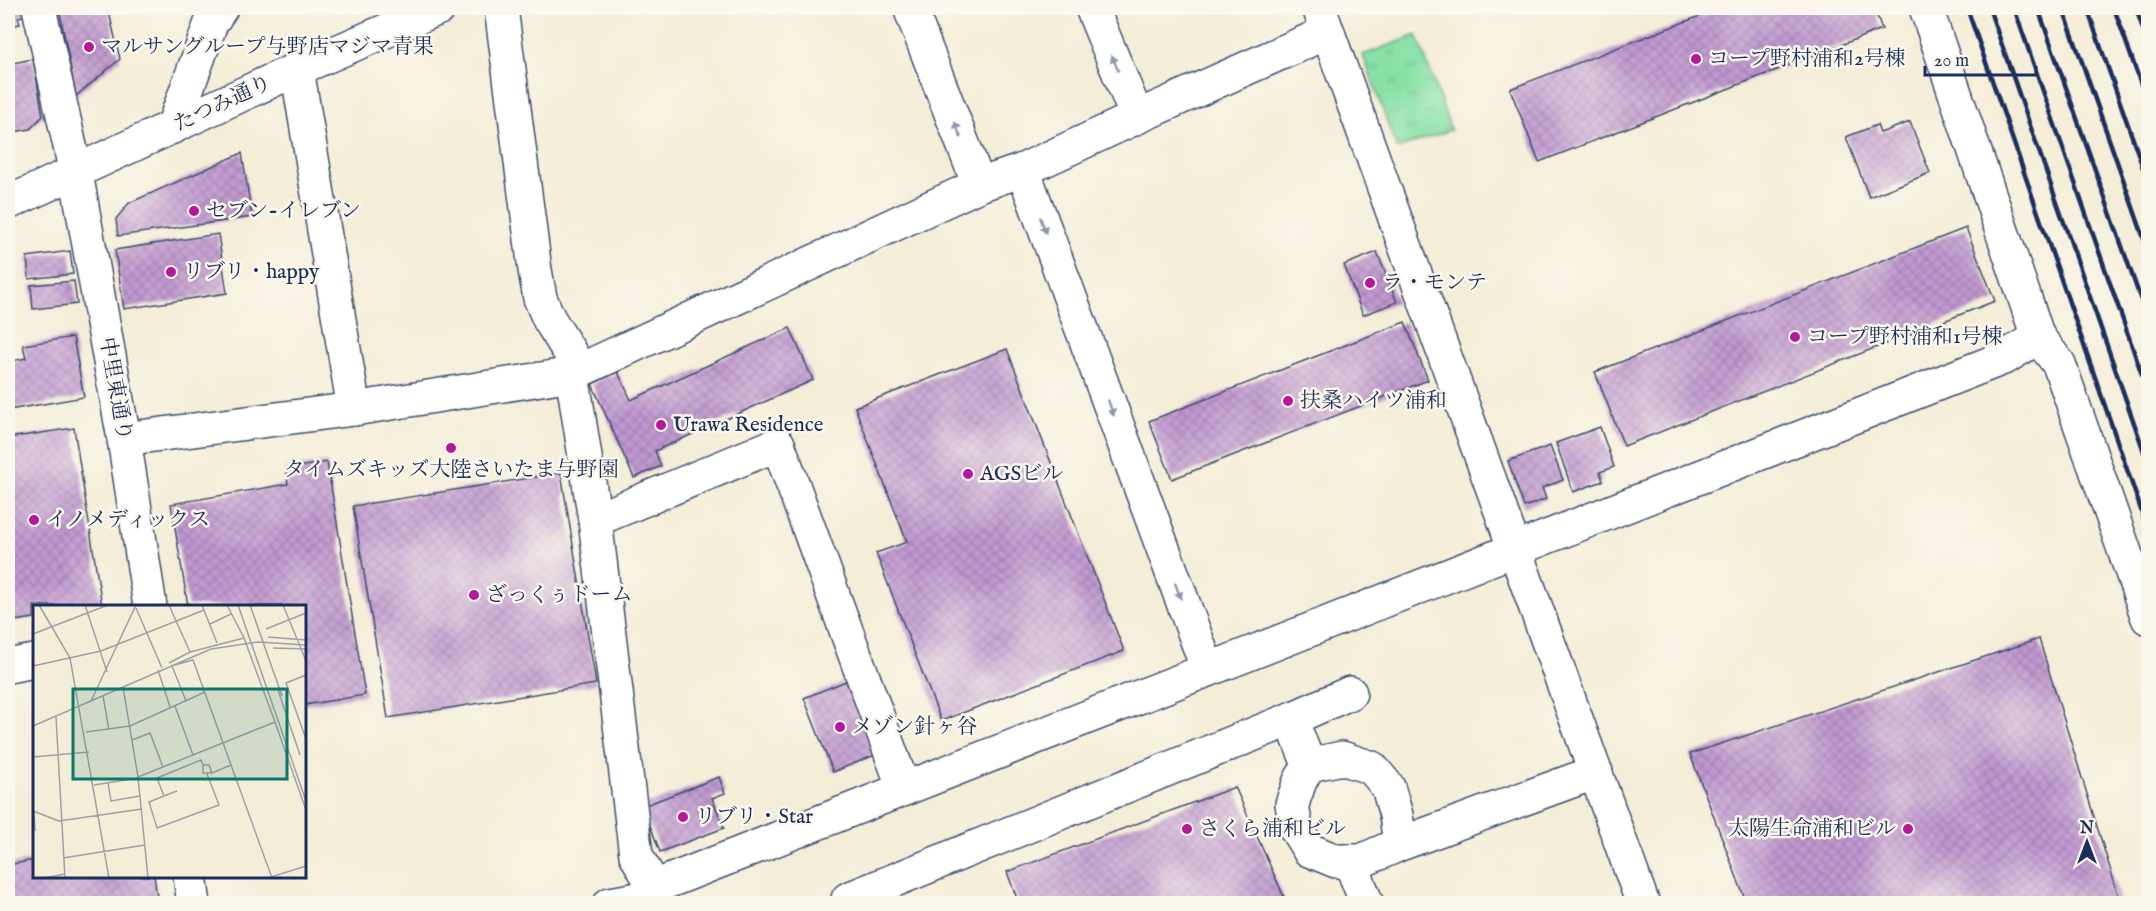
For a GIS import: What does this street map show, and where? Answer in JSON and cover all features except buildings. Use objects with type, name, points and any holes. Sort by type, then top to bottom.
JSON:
[{"type":"street","name":"中里東通り","points":[[39,8],[76,173],[124,439],[150,605]]},
{"type":"street","points":[[173,127],[211,23],[220,8]]},
{"type":"street","name":"たつみ通り","points":[[8,203],[297,69],[439,8]]},
{"type":"street","points":[[501,8],[528,224],[540,298],[549,319],[572,356],[572,374],[595,520],[636,855],[655,895]]},
{"type":"street","points":[[910,8],[980,185]]},
{"type":"street","points":[[1092,8],[1137,117]]},
{"type":"street","points":[[1926,8],[2038,337],[2059,364],[2148,618]]},
{"type":"street","points":[[124,439],[354,409],[572,374],[980,185],[1023,170],[1137,117],[1323,20],[1643,903]]},
{"type":"street","points":[[297,69],[354,409]]},
{"type":"street","points":[[1023,170],[1208,670]]},
{"type":"street","points":[[610,903],[655,895],[904,789],[2006,357],[2038,337]]},
{"type":"street","points":[[595,520],[778,444],[904,789]]},
{"type":"street","points":[[8,666],[33,661]]},
{"type":"street","points":[[850,903],[848,899],[1350,693]]},
{"type":"street","points":[[1291,718],[1309,765]]},
{"type":"street","points":[[1400,844],[1396,815],[1388,787],[1372,768],[1342,758],[1309,765],[1300,781],[1292,804],[1296,830],[1309,850],[1336,861],[1361,861],[1400,844],[1596,772]]},
{"type":"street","points":[[1350,861],[1366,903]]},
{"type":"street","points":[[190,878],[194,903]]},
{"type":"green space","points":[[1417,35],[1451,130],[1397,149],[1363,55]]},
{"type":"railway","points":[[1967,8],[2148,530]]},
{"type":"railway","points":[[1989,8],[2148,463]]},
{"type":"railway","points":[[2014,8],[2148,392]]},
{"type":"railway","points":[[2038,8],[2148,320]]},
{"type":"railway","points":[[2063,8],[2148,250]]},
{"type":"railway","points":[[2087,8],[2148,182]]},
{"type":"railway","points":[[2114,8],[2148,104]]},
{"type":"railway","points":[[2136,8],[2148,44]]},
{"type":"place","name":"マルサングループ与野店マジマ青果","points":[[89,47]]},
{"type":"place","name":"コープ野村浦和2号棟","points":[[1696,59]]},
{"type":"place","name":"セブン-イレブン","points":[[194,211]]},
{"type":"place","name":"リブリ・happy","points":[[171,272]]},
{"type":"place","name":"ラ・モンテ","points":[[1370,283]]},
{"type":"place","name":"コープ野村浦和1号棟","points":[[1795,337]]},
{"type":"place","name":"扶桑ハイツ浦和","points":[[1288,401]]},
{"type":"place","name":"Urawa Residence","points":[[661,425]]},
{"type":"place","name":"タイムズキッズ大陸さいたま与野園","points":[[451,448]]},
{"type":"place","name":"AGSビル","points":[[968,474]]},
{"type":"place","name":"イノメディックス","points":[[34,520]]},
{"type":"place","name":"ざっくぅドーム","points":[[474,595]]},
{"type":"place","name":"メゾン針ヶ谷","points":[[840,727]]},
{"type":"place","name":"リブリ・Star","points":[[683,817]]},
{"type":"place","name":"さくら浦和ビル","points":[[1187,829]]},
{"type":"place","name":"太陽生命浦和ビル","points":[[1908,829]]}]
